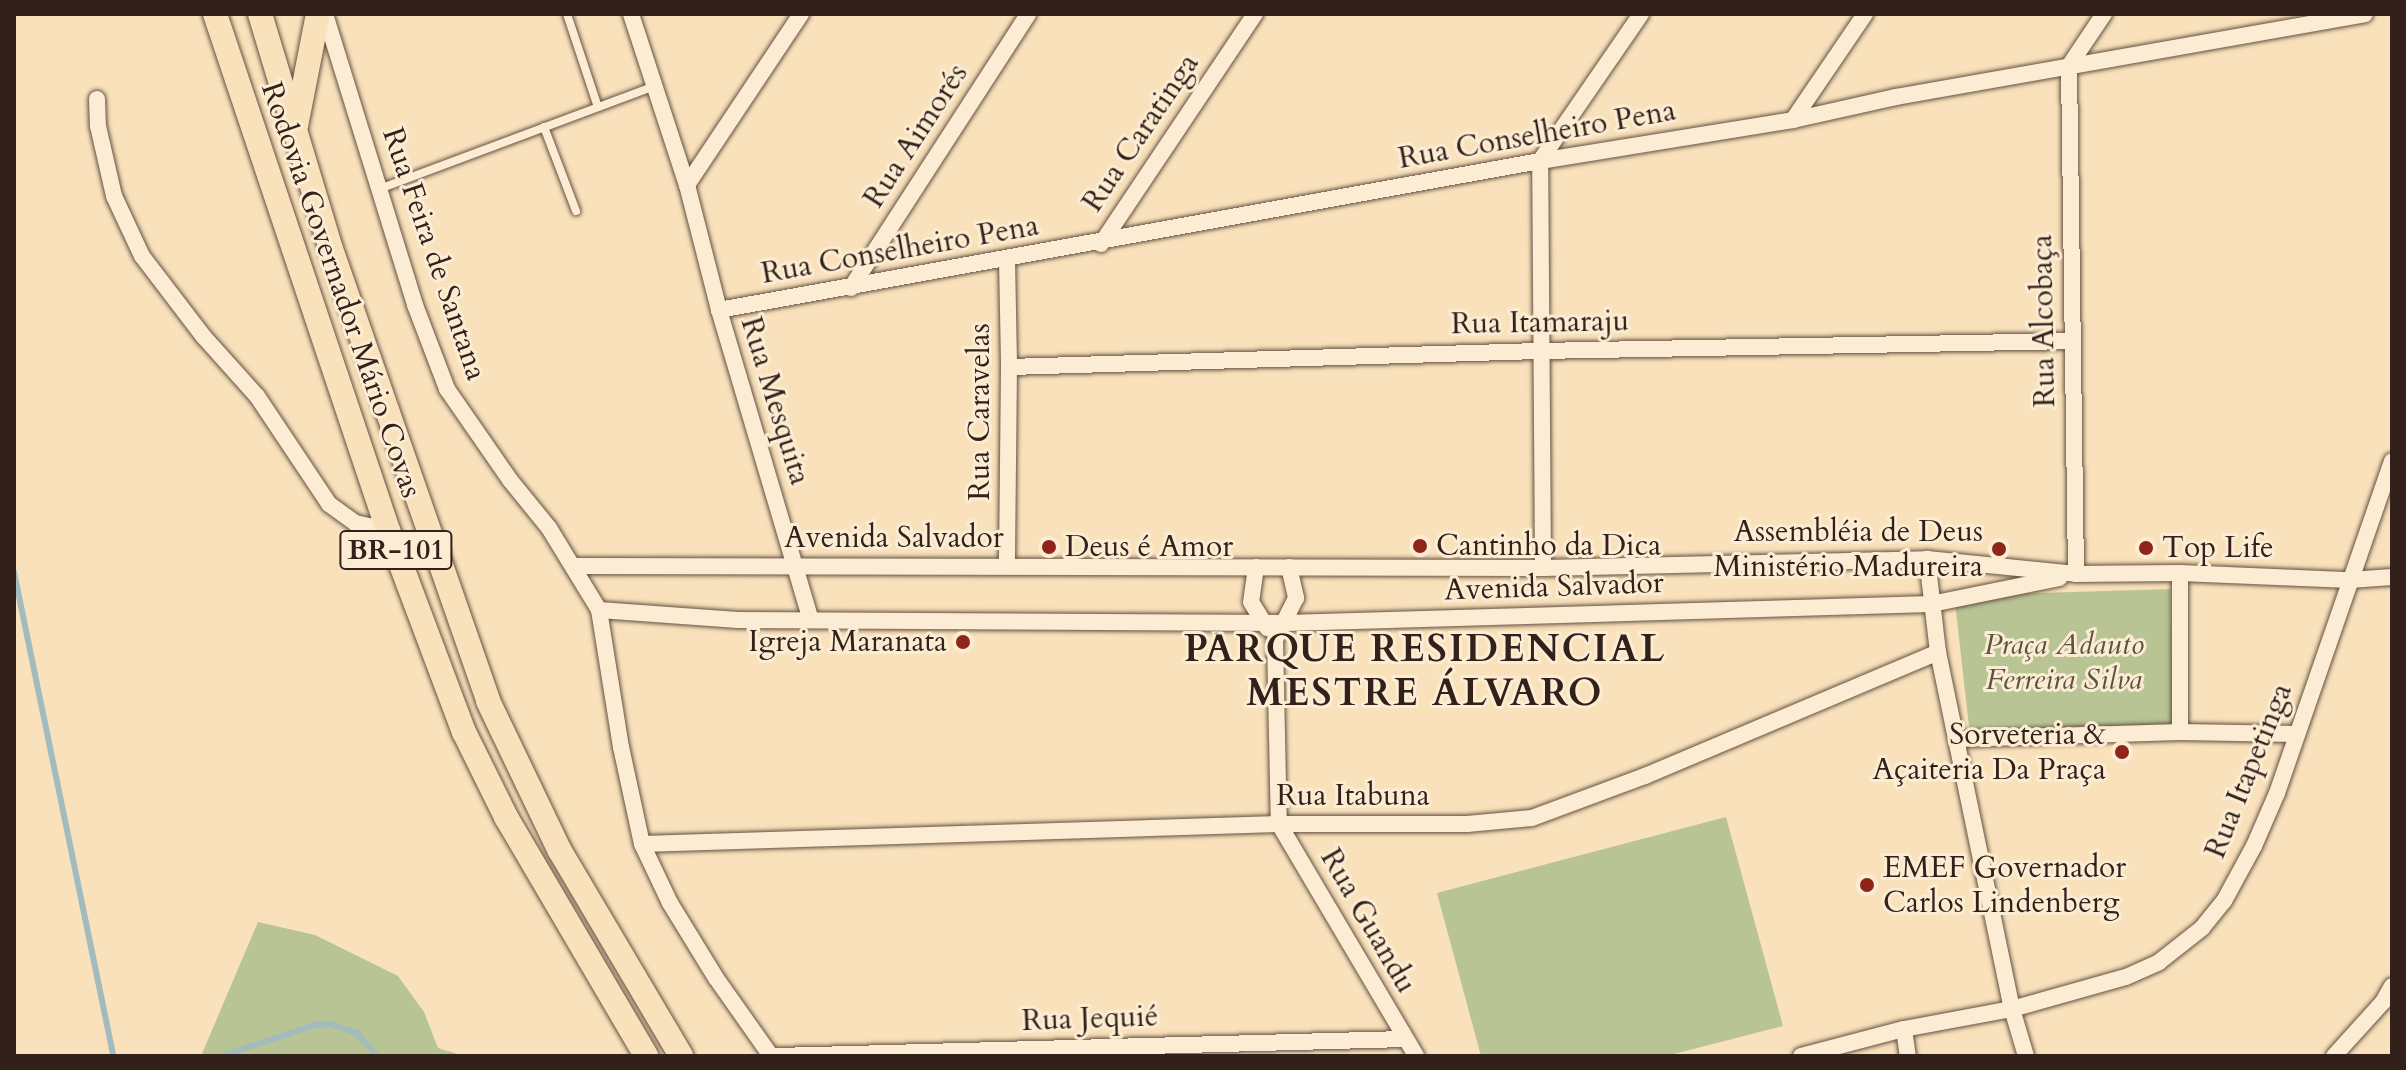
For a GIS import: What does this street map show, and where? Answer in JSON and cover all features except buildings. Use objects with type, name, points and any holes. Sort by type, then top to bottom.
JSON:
[{"type":"main road","name":"Rodovia Governador Mário Covas","points":[[215,14],[428,644],[481,767],[580,948],[646,1056]]},
{"type":"main road","name":"Rodovia Governador Mário Covas","points":[[260,14],[331,249],[442,577],[488,701],[560,851],[681,1056]]},
{"type":"main road","points":[[296,129],[318,14]]},
{"type":"street","name":"Rua Feira de Santana","points":[[325,14],[415,305],[447,389],[576,566],[599,610],[623,759],[642,844],[677,916],[771,1056]]},
{"type":"street","name":"Rua Mesquita","points":[[631,14],[687,185],[719,310],[811,620]]},
{"type":"street","points":[[687,185],[801,14]]},
{"type":"street","name":"Rua Aimorés","points":[[851,288],[1028,14]]},
{"type":"street","name":"Rua Caratinga","points":[[1101,244],[1255,14]]},
{"type":"street","points":[[1543,568],[1539,351],[1540,161],[1641,14]]},
{"type":"street","points":[[1793,120],[1865,14]]},
{"type":"street","points":[[2069,66],[2104,14]]},
{"type":"street","name":"Rua Conselheiro Pena","points":[[719,310],[1101,244],[1540,161],[1793,120],[2069,66],[2365,14]]},
{"type":"street","name":"Rua Alcobaça","points":[[2069,66],[2076,574]]},
{"type":"street","points":[[97,99],[98,126],[114,196],[142,256],[204,337],[257,396],[329,504],[355,523],[388,530]]},
{"type":"street","name":"Rua Caravelas","points":[[1007,259],[1007,566]]},
{"type":"street","name":"Rua Itamaraju","points":[[1009,367],[1539,351],[2072,341]]},
{"type":"street","name":"Rua Itapetinga","points":[[1801,1056],[1904,1029],[2012,1009],[2126,977],[2159,962],[2202,928],[2224,901],[2254,846],[2297,734],[2392,461]]},
{"type":"street","points":[[1927,559],[1938,652],[2012,1009],[2026,1056]]},
{"type":"street","name":"Avenida Salvador","points":[[576,566],[1543,568],[1927,559],[2076,574],[2180,573],[2350,580],[2392,577]]},
{"type":"street","points":[[1256,567],[1251,602],[1275,640],[1296,598],[1289,567]]},
{"type":"street","points":[[2180,573],[2180,732]]},
{"type":"street","name":"Avenida Salvador","points":[[599,610],[738,620],[1286,623],[1931,604],[2076,574]]},
{"type":"street","name":"Rua Guandu","points":[[1275,640],[1279,824],[1416,1056]]},
{"type":"street","name":"Rua Itabuna","points":[[642,844],[1279,824],[1467,824],[1532,818],[1645,776],[1938,652]]},
{"type":"street","points":[[1956,739],[2180,732],[2297,734]]},
{"type":"street","points":[[2334,1056],[2383,1002],[2392,986]]},
{"type":"street","points":[[1904,1029],[1908,1056]]},
{"type":"street","name":"Rua Jequié","points":[[777,1056],[1404,1039]]},
{"type":"lane","points":[[567,14],[598,107]]},
{"type":"lane","points":[[379,189],[654,86]]},
{"type":"lane","points":[[544,127],[576,211]]},
{"type":"green space","name":"Praça Adauto Ferreira Silva","points":[[2170,589],[2173,728],[1970,735],[1955,602],[1977,595]]},
{"type":"green space","points":[[1726,817],[1783,1026],[1666,1056],[1481,1056],[1437,893]]},
{"type":"green space","points":[[258,922],[315,935],[398,976],[424,1012],[438,1048],[464,1056],[201,1056]]},
{"type":"waterway","points":[[14,572],[113,1056]]},
{"type":"waterway","points":[[221,1056],[314,1025],[329,1024],[357,1033],[377,1056]]},
{"type":"place","name":"Cantinho da Dica","points":[[1420,546]]},
{"type":"place","name":"Deus é Amor","points":[[1049,547]]},
{"type":"place","name":"Top Life","points":[[2146,548]]},
{"type":"place","name":"Assembléia de Deus Ministério Madureira","points":[[1999,549]]},
{"type":"place","name":"Igreja Maranata","points":[[963,642]]},
{"type":"place","name":"Sorveteria & Açaiteria Da Praça","points":[[2122,752]]},
{"type":"place","name":"EMEF Governador Carlos Lindenberg","points":[[1867,885]]},
{"type":"district","name":"PARQUE RESIDENCIAL MESTRE ÁLVARO","points":[[1425,672]]}]
